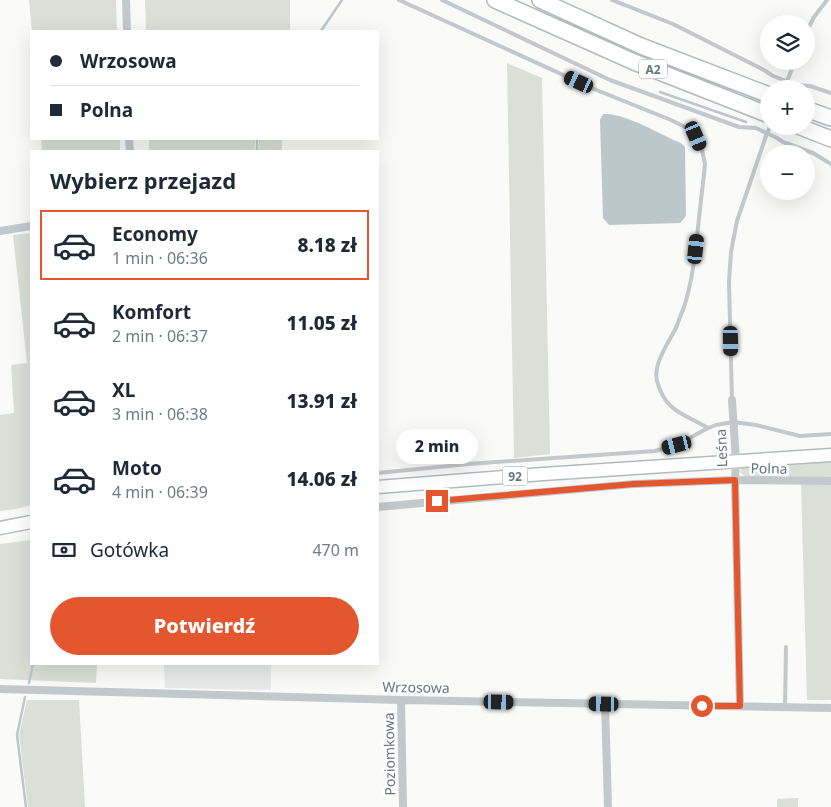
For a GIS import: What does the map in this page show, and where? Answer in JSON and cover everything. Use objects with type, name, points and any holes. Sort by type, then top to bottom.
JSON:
[{"type":"highway","name":"A2","points":[[495,0],[634,62],[760,111]]},
{"type":"highway","name":"A2","points":[[540,0],[641,46],[760,91]]},
{"type":"highway","points":[[815,112],[831,118]]},
{"type":"highway","points":[[815,132],[831,138]]},
{"type":"main road","name":"92","points":[[379,488],[543,474],[831,455]]},
{"type":"main road","points":[[0,523],[30,521]]},
{"type":"main road","points":[[0,528],[30,521]]},
{"type":"street","points":[[126,0],[127,30]]},
{"type":"street","points":[[0,231],[30,226]]},
{"type":"street","name":"Leśna","points":[[732,400],[736,461],[740,706]]},
{"type":"street","name":"Polna","points":[[379,506],[634,484],[735,480],[831,482]]},
{"type":"street","name":"Wrzosowa","points":[[0,689],[400,700],[831,708]]},
{"type":"street","name":"Poziomkowa","points":[[400,700],[403,807]]},
{"type":"street","points":[[604,704],[608,807]]},
{"type":"lane","points":[[399,0],[594,89],[671,120],[688,128],[696,136],[705,164],[694,266],[687,298],[677,326],[660,358],[656,379],[668,404],[682,415],[693,418],[708,428]]},
{"type":"lane","points":[[442,0],[610,80],[738,127],[756,128],[783,142],[814,153],[831,164]]},
{"type":"lane","points":[[612,0],[681,28],[773,76],[797,85],[810,86],[831,93]]},
{"type":"lane","points":[[815,16],[827,0]]},
{"type":"lane","points":[[732,400],[731,252],[737,221],[766,135]]},
{"type":"lane","points":[[379,473],[468,464],[655,451],[677,445],[716,425],[733,422],[756,425],[800,436],[831,434]]},
{"type":"lane","points":[[785,708],[786,647]]},
{"type":"shaded area","points":[[29,0],[116,0],[117,30],[32,30]]},
{"type":"shaded area","points":[[145,0],[290,0],[290,30],[146,30]]},
{"type":"shaded area","points":[[507,63],[542,78],[550,454],[514,458]]},
{"type":"shaded area","points":[[603,114],[612,114],[632,120],[681,143],[685,147],[686,216],[680,223],[609,225],[603,218],[600,120]]},
{"type":"shaded area","points":[[41,140],[120,140],[120,150],[42,150]]},
{"type":"shaded area","points":[[149,140],[255,140],[255,150],[149,150]]},
{"type":"shaded area","points":[[259,140],[282,140],[282,150],[259,150]]},
{"type":"shaded area","points":[[30,233],[30,505],[0,511],[0,415],[14,413],[11,365],[27,363],[13,235]]},
{"type":"shaded area","points":[[831,461],[831,478],[745,477],[740,472],[741,468]]},
{"type":"shaded area","points":[[801,484],[831,484],[831,700],[807,700]]},
{"type":"shaded area","points":[[30,540],[30,665],[97,665],[96,683],[0,679],[0,544]]},
{"type":"shaded area","points":[[164,665],[271,665],[271,690],[165,688]]},
{"type":"shaded area","points":[[27,700],[79,700],[85,807],[28,807],[19,735]]},
{"type":"shaded area","points":[[798,798],[798,807],[777,807],[777,799]]},
{"type":"waterway","points":[[322,30],[342,0]]},
{"type":"waterway","points":[[660,92],[746,122]]},
{"type":"waterway","points":[[257,140],[257,150]]},
{"type":"waterway","points":[[29,683],[33,665]]},
{"type":"waterway","points":[[25,697],[17,735],[26,807]]},
{"type":"route","points":[[437,501],[634,484],[735,480],[740,706],[702,706]]}]
